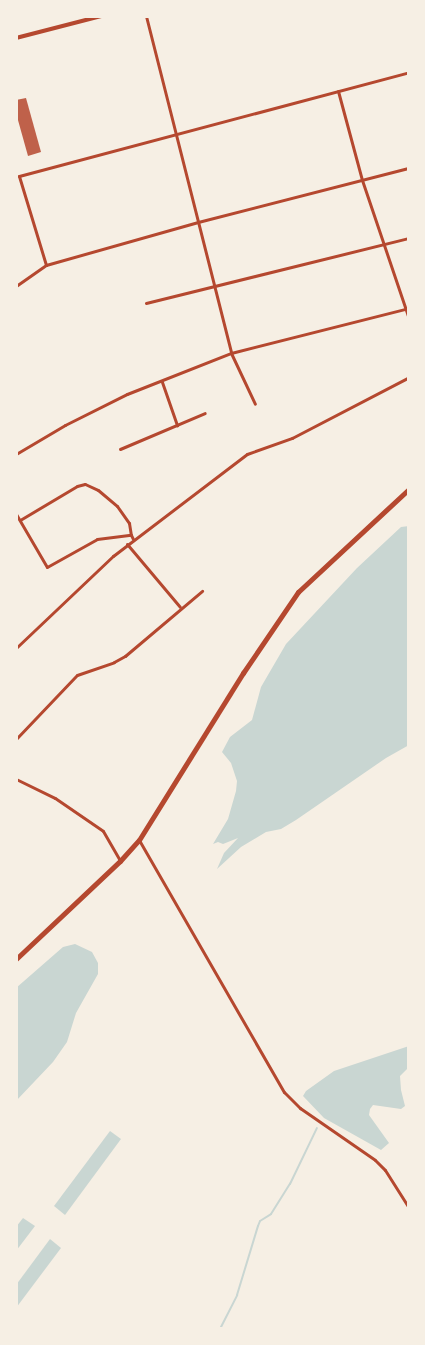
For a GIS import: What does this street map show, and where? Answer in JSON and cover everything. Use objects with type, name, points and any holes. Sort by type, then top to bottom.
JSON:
[{"type":"highway","points":[[16,959],[120,861],[139,840],[243,673],[290,603],[306,583],[409,489]]},
{"type":"street","points":[[16,38],[101,16]]},
{"type":"street","points":[[146,16],[231,353],[255,404]]},
{"type":"street","points":[[46,265],[19,176],[409,72]]},
{"type":"street","points":[[338,91],[362,180],[407,308],[409,319]]},
{"type":"street","points":[[16,286],[46,265],[198,222],[409,168]]},
{"type":"street","points":[[146,303],[409,238]]},
{"type":"street","points":[[16,454],[65,425],[127,394],[162,382],[231,353],[407,308]]},
{"type":"street","points":[[16,648],[128,544],[247,454],[299,435],[409,377]]},
{"type":"street","points":[[162,382],[177,425]]},
{"type":"street","points":[[120,449],[205,413]]},
{"type":"street","points":[[20,520],[77,486],[86,484],[98,490],[117,506],[129,523],[134,540]]},
{"type":"street","points":[[16,514],[47,567],[94,540],[131,535]]},
{"type":"street","points":[[128,544],[180,607]]},
{"type":"street","points":[[16,739],[77,675],[114,662],[125,656],[180,607],[202,591]]},
{"type":"street","points":[[16,779],[55,798],[104,831],[120,861]]},
{"type":"street","points":[[139,840],[284,1092],[300,1108],[375,1160],[385,1170],[409,1208]]},
{"type":"shaded area","points":[[409,526],[409,745],[386,758],[296,820],[281,829],[266,832],[241,847],[217,869],[224,853],[238,838],[223,844],[218,842],[213,844],[228,819],[236,791],[237,781],[231,763],[222,752],[230,737],[252,720],[261,687],[286,644],[357,568],[401,527]]},
{"type":"shaded area","points":[[75,944],[92,952],[98,963],[98,974],[76,1013],[67,1042],[53,1062],[16,1101],[16,988],[63,947]]},
{"type":"shaded area","points":[[409,1046],[409,1067],[400,1076],[405,1106],[401,1109],[373,1105],[370,1109],[369,1115],[389,1143],[381,1150],[324,1118],[303,1096],[306,1091],[334,1071]]},
{"type":"shaded area","points":[[110,1131],[121,1139],[65,1215],[54,1206]]},
{"type":"shaded area","points":[[23,1218],[35,1226],[16,1251],[16,1227]]},
{"type":"shaded area","points":[[50,1239],[61,1248],[16,1308],[16,1285]]},
{"type":"building","points":[[26,98],[41,152],[28,156],[16,113],[16,100]]},
{"type":"waterway","points":[[220,1329],[237,1295],[260,1221],[271,1214],[290,1184],[317,1128]]}]
